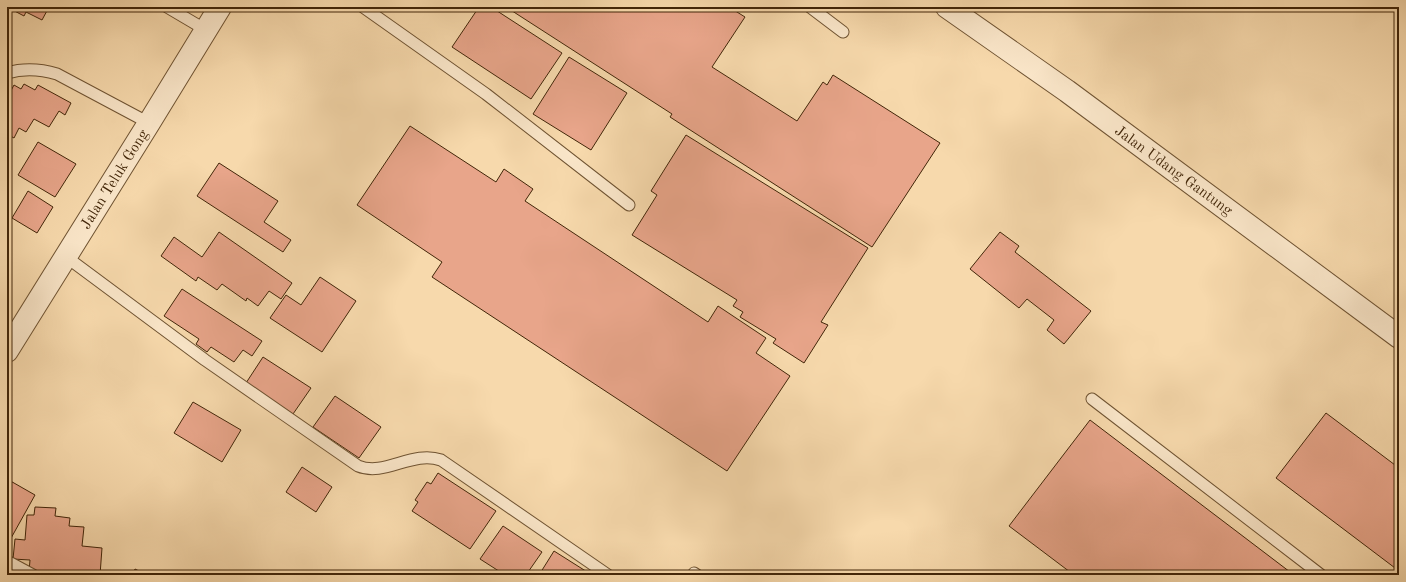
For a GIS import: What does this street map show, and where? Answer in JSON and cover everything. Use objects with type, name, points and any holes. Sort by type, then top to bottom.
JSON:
[{"type":"street","name":"Jalan Teluk Gong","points":[[7,351],[220,7]]},
{"type":"street","name":"Jalan Udang Gantung","points":[[947,7],[1067,91],[1399,337]]},
{"type":"lane","points":[[166,7],[206,30]]},
{"type":"lane","points":[[363,7],[486,94],[629,205]]},
{"type":"lane","points":[[810,7],[843,32]]},
{"type":"lane","points":[[7,74],[16,71],[46,70],[57,74],[149,123]]},
{"type":"lane","points":[[65,256],[205,360],[358,466],[373,469],[420,457],[429,457],[441,460],[608,575]]},
{"type":"lane","points":[[1092,398],[1321,575]]},
{"type":"lane","points":[[7,561],[33,575]]},
{"type":"building","points":[[7,7],[49,7],[42,20],[26,12],[24,16]]},
{"type":"building","points":[[479,7],[491,7],[562,53],[531,99],[452,47]]},
{"type":"building","points":[[506,7],[729,7],[745,17],[712,67],[797,121],[823,82],[827,85],[833,75],[940,143],[872,247],[670,117],[672,114]]},
{"type":"building","points":[[569,57],[627,93],[591,150],[533,114]]},
{"type":"building","points":[[24,84],[35,90],[38,85],[71,103],[65,115],[59,111],[49,127],[34,119],[26,132],[19,128],[14,138],[7,134],[7,98],[14,85],[21,89]]},
{"type":"building","points":[[410,126],[496,182],[504,169],[533,189],[525,201],[708,322],[718,306],[766,338],[756,353],[790,376],[727,471],[432,277],[442,262],[357,205]]},
{"type":"building","points":[[686,135],[868,248],[821,322],[828,325],[804,363],[773,343],[776,339],[740,317],[743,312],[733,306],[737,300],[632,235],[657,195],[651,191]]},
{"type":"building","points":[[38,142],[76,164],[55,197],[18,175]]},
{"type":"building","points":[[219,163],[278,201],[264,222],[291,240],[283,252],[197,196]]},
{"type":"building","points":[[28,191],[53,207],[37,233],[12,218]]},
{"type":"building","points":[[219,232],[292,283],[281,299],[269,291],[258,306],[247,298],[246,301],[222,284],[217,290],[198,277],[196,281],[161,256],[174,237],[202,257]]},
{"type":"building","points":[[1000,232],[1019,246],[1015,252],[1091,311],[1064,344],[1047,330],[1054,320],[1027,299],[1019,308],[970,269]]},
{"type":"building","points":[[320,277],[356,301],[322,352],[270,318],[286,295],[301,305]]},
{"type":"building","points":[[182,289],[262,341],[252,356],[243,350],[234,362],[211,347],[207,352],[196,344],[199,339],[164,316]]},
{"type":"building","points":[[263,357],[311,388],[293,414],[246,383]]},
{"type":"building","points":[[335,396],[381,427],[359,458],[313,427]]},
{"type":"building","points":[[193,402],[241,430],[222,462],[174,433]]},
{"type":"building","points":[[1326,413],[1399,468],[1399,571],[1276,478]]},
{"type":"building","points":[[1090,420],[1294,575],[1074,575],[1009,526]]},
{"type":"building","points":[[302,467],[332,487],[316,512],[286,492]]},
{"type":"building","points":[[438,473],[496,511],[470,549],[412,511],[418,502],[415,500],[427,482],[431,484]]},
{"type":"building","points":[[7,479],[35,495],[10,540],[7,539]]},
{"type":"building","points":[[35,507],[56,508],[55,516],[70,518],[69,526],[84,527],[82,546],[102,548],[100,575],[56,575],[56,573],[29,572],[30,560],[13,559],[15,539],[25,540],[27,515],[34,515]]},
{"type":"building","points":[[503,526],[542,552],[526,575],[505,575],[480,559]]},
{"type":"building","points":[[554,551],[592,575],[539,575]]},
{"type":"building","points":[[135,569],[147,575],[132,575]]}]
